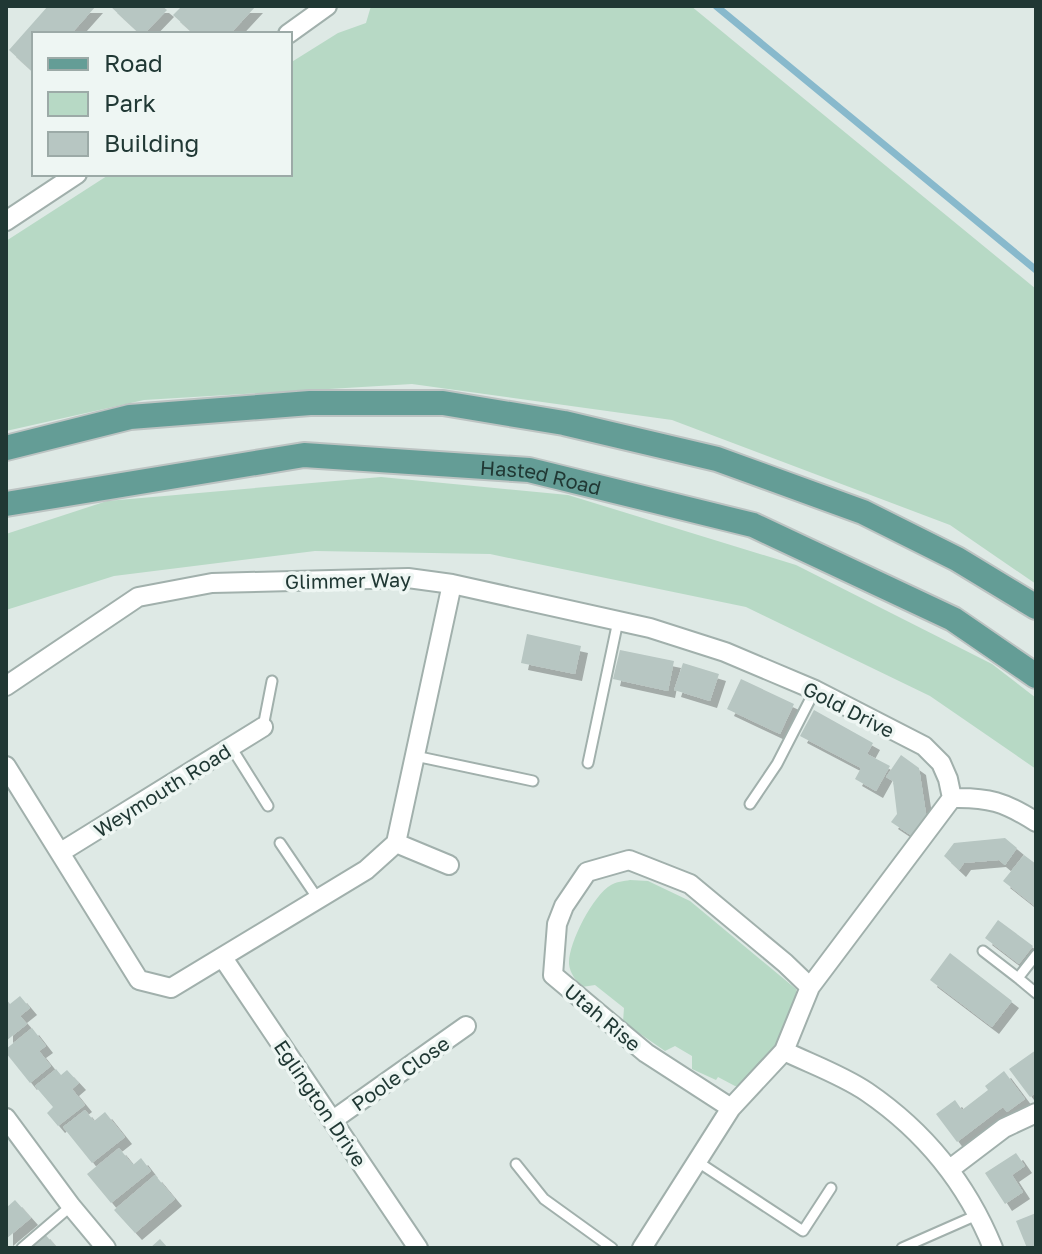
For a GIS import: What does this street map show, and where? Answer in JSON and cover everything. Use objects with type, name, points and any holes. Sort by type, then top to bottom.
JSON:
[{"type":"main road","points":[[6,448],[130,417],[310,403],[443,403],[564,423],[717,459],[863,512],[957,559],[1036,607]]},
{"type":"main road","name":"Hasted Road","points":[[6,504],[304,455],[529,470],[753,525],[953,619],[1036,676]]},
{"type":"street","points":[[291,32],[327,6]]},
{"type":"street","points":[[6,221],[74,176]]},
{"type":"street","name":"Glimmer Way","points":[[6,686],[138,597],[212,583],[408,578],[452,584]]},
{"type":"street","points":[[6,766],[139,980],[171,988],[366,870],[396,843],[452,584]]},
{"type":"street","name":"Gold Drive","points":[[452,584],[618,621],[725,652],[815,690],[924,746],[941,763],[952,798]]},
{"type":"street","name":"Weymouth Road","points":[[61,852],[263,727]]},
{"type":"street","points":[[651,1245],[731,1108],[784,1051],[810,987],[952,798],[983,797],[1016,809],[1036,822]]},
{"type":"street","points":[[396,843],[449,865]]},
{"type":"street","name":"Utah Rise","points":[[731,1108],[646,1053],[553,975],[557,924],[555,908],[587,872],[629,860],[690,884],[810,987]]},
{"type":"street","name":"Eglington Drive","points":[[223,958],[418,1248]]},
{"type":"street","name":"Poole Close","points":[[333,1120],[466,1026]]},
{"type":"street","points":[[784,1051],[866,1091],[919,1135],[950,1169],[993,1248]]},
{"type":"street","points":[[950,1169],[1004,1128],[1036,1113]]},
{"type":"street","points":[[6,1118],[106,1248]]},
{"type":"lane","points":[[588,763],[618,621]]},
{"type":"lane","points":[[263,727],[272,681]]},
{"type":"lane","points":[[750,804],[777,764],[815,690]]},
{"type":"lane","points":[[231,747],[268,806]]},
{"type":"lane","points":[[415,756],[533,781]]},
{"type":"lane","points":[[280,843],[318,899]]},
{"type":"lane","points":[[983,951],[1036,993]]},
{"type":"lane","points":[[1018,978],[1036,955]]},
{"type":"lane","points":[[698,1162],[803,1231],[831,1188]]},
{"type":"lane","points":[[516,1164],[544,1199],[612,1248]]},
{"type":"lane","points":[[22,1248],[71,1206]]},
{"type":"lane","points":[[902,1248],[977,1215]]},
{"type":"green space","points":[[371,6],[691,6],[1036,289],[1036,584],[950,525],[672,420],[412,384],[144,400],[6,431],[6,241],[107,176],[292,176],[292,62],[338,33],[366,23]]},
{"type":"green space","points":[[381,477],[568,495],[796,565],[992,664],[1036,698],[1036,769],[930,696],[746,607],[490,554],[315,551],[114,576],[6,610],[6,534],[107,501]]},
{"type":"green space","points":[[648,881],[690,901],[796,989],[798,998],[778,1052],[745,1087],[735,1086],[718,1077],[716,1080],[692,1069],[692,1056],[675,1046],[665,1051],[623,1022],[624,1008],[595,985],[582,987],[572,974],[570,955],[590,909],[604,890],[618,882]]},
{"type":"building","points":[[48,6],[96,6],[73,32],[32,32],[32,71],[9,50]]},
{"type":"building","points":[[110,6],[162,6],[167,10],[146,32],[138,32]]},
{"type":"building","points":[[182,6],[256,6],[232,32],[192,32],[173,15]]},
{"type":"building","points":[[527,634],[581,646],[575,674],[521,663]]},
{"type":"building","points":[[620,650],[674,661],[668,691],[613,679]]},
{"type":"building","points":[[683,663],[719,674],[710,701],[674,690]]},
{"type":"building","points":[[741,679],[794,704],[780,734],[727,709]]},
{"type":"building","points":[[814,710],[873,743],[867,754],[890,766],[876,791],[855,779],[861,768],[800,736]]},
{"type":"building","points":[[901,755],[919,768],[927,820],[915,838],[891,822],[897,814],[893,781],[886,777]]},
{"type":"building","points":[[1005,838],[1017,848],[1005,865],[999,860],[964,863],[959,870],[944,856],[954,843]]},
{"type":"building","points":[[1024,855],[1036,864],[1036,907],[1003,881]]},
{"type":"building","points":[[998,920],[1033,946],[1019,964],[985,938]]},
{"type":"building","points":[[950,953],[1012,1001],[992,1027],[930,980]]},
{"type":"building","points":[[20,996],[30,1008],[20,1016],[27,1024],[6,1041],[6,999],[10,1004]]},
{"type":"building","points":[[32,1028],[46,1046],[39,1051],[51,1066],[30,1083],[6,1049]]},
{"type":"building","points":[[1036,1050],[1036,1093],[1030,1097],[1009,1069]]},
{"type":"building","points":[[56,1069],[61,1075],[67,1070],[79,1083],[72,1089],[85,1105],[58,1126],[47,1113],[53,1107],[35,1086]]},
{"type":"building","points":[[1004,1071],[1025,1099],[1007,1112],[1003,1107],[957,1142],[936,1114],[955,1100],[962,1110],[988,1090],[985,1086]]},
{"type":"building","points":[[85,1110],[94,1121],[105,1112],[125,1137],[92,1163],[63,1127]]},
{"type":"building","points":[[119,1148],[133,1165],[141,1158],[151,1171],[111,1203],[87,1174]]},
{"type":"building","points":[[1016,1153],[1025,1166],[1012,1175],[1023,1192],[1005,1204],[985,1173]]},
{"type":"building","points":[[155,1175],[175,1199],[135,1233],[114,1210]]},
{"type":"building","points":[[15,1200],[31,1218],[6,1239],[6,1208]]},
{"type":"building","points":[[1036,1213],[1036,1248],[1027,1248],[1016,1221]]},
{"type":"building","points":[[43,1232],[57,1248],[24,1248]]},
{"type":"building","points":[[160,1239],[168,1248],[150,1248]]},
{"type":"waterway","points":[[716,6],[1036,270]]}]
